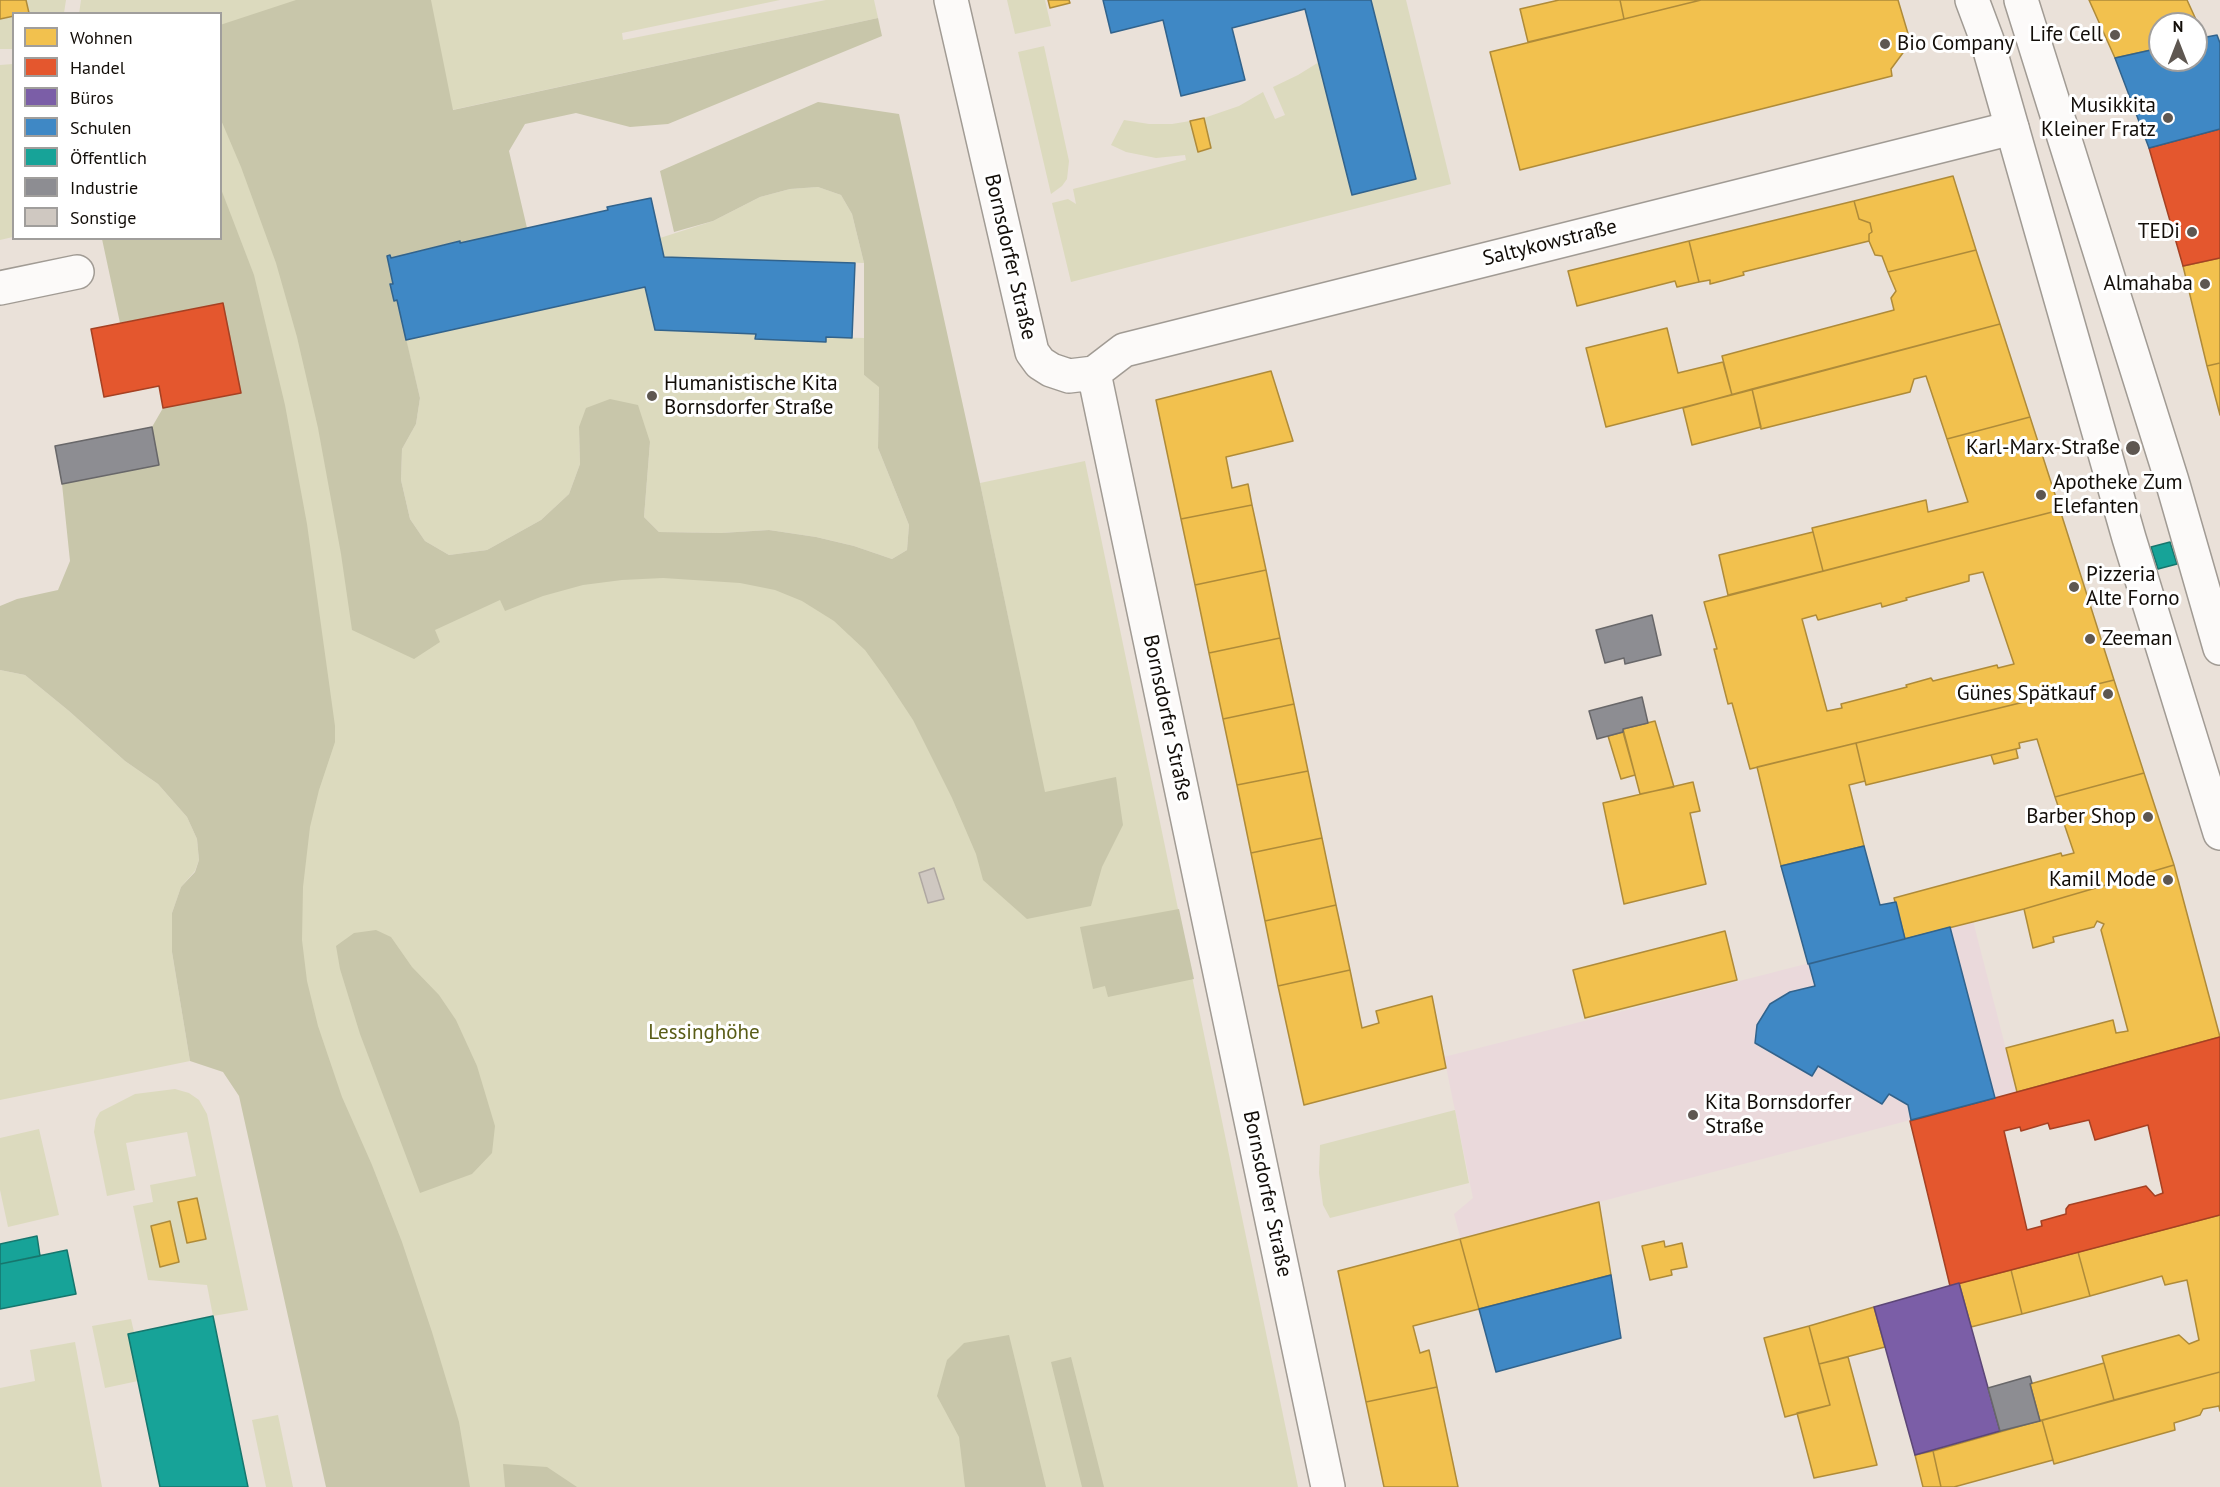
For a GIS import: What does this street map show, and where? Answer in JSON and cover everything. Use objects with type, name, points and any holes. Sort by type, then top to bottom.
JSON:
[{"type":"street","name":"Bornsdorfer Straße","points":[[951,0],[1032,352],[1040,363],[1051,370],[1069,376],[1094,373],[1328,1487]]},
{"type":"street","points":[[1972,0],[1987,40],[2129,538],[2220,833]]},
{"type":"street","points":[[2021,0],[2168,471],[2220,648]]},
{"type":"street","name":"Saltykowstraße","points":[[1094,373],[1124,350],[2012,128]]},
{"type":"street","points":[[0,288],[77,272]]},
{"type":"shaded area","points":[[296,0],[431,0],[453,110],[878,18],[882,36],[668,124],[630,127],[576,113],[525,124],[509,151],[527,228],[460,243],[459,241],[391,258],[390,255],[387,256],[394,301],[397,300],[420,398],[416,424],[402,449],[401,480],[410,519],[425,541],[449,555],[487,550],[541,520],[569,494],[580,464],[579,427],[586,408],[610,399],[638,405],[650,442],[644,517],[659,532],[721,533],[769,530],[816,537],[854,546],[892,559],[907,550],[909,525],[878,448],[879,387],[864,375],[864,263],[852,214],[841,195],[818,187],[790,189],[760,197],[713,221],[674,232],[660,171],[818,102],[899,114],[1045,792],[1116,777],[1123,825],[1102,867],[1091,906],[1027,919],[983,880],[976,854],[952,798],[913,720],[886,679],[865,650],[834,621],[802,601],[775,590],[740,583],[663,578],[583,585],[543,596],[505,611],[500,600],[435,630],[440,642],[414,659],[352,630],[318,428],[297,337],[276,263],[222,122],[222,24]]},
{"type":"shaded area","points":[[222,192],[254,275],[285,405],[307,524],[335,726],[335,742],[319,790],[310,827],[303,887],[302,940],[307,981],[318,1026],[342,1097],[402,1242],[432,1332],[459,1422],[470,1487],[326,1487],[239,1096],[223,1072],[190,1061],[172,952],[172,913],[181,887],[195,872],[199,860],[197,839],[187,817],[158,784],[125,761],[25,675],[0,670],[0,606],[17,599],[58,590],[70,561],[62,484],[159,465],[152,427],[163,408],[241,392],[223,303],[120,323],[102,240],[222,240]]},
{"type":"shaded area","points":[[1179,909],[1194,979],[1108,997],[1105,986],[1093,989],[1080,927]]},
{"type":"shaded area","name":"Kita Bornsdorfer Straße","points":[[1973,921],[2017,1092],[1599,1202],[1611,1275],[1479,1309],[1454,1214],[1473,1198],[1444,1057]]},
{"type":"shaded area","points":[[376,930],[391,937],[412,967],[439,995],[456,1020],[477,1066],[495,1126],[492,1153],[472,1174],[420,1193],[360,1034],[340,969],[336,946],[354,933]]},
{"type":"shaded area","points":[[1009,1335],[1046,1487],[965,1487],[959,1437],[937,1396],[947,1360],[964,1343]]},
{"type":"shaded area","points":[[1071,1357],[1104,1487],[1082,1487],[1051,1362]]},
{"type":"shaded area","points":[[503,1464],[547,1467],[577,1487],[505,1487]]},
{"type":"green space","points":[[26,0],[66,0],[64,12],[27,12]]},
{"type":"green space","name":"Lessinghöhe","points":[[81,0],[780,0],[622,33],[623,40],[826,0],[874,0],[878,18],[452,110],[376,257],[410,579],[623,541],[1012,636],[980,483],[1085,461],[1298,1487],[335,1487],[265,463],[229,288],[105,240],[222,240],[222,12],[79,12]]},
{"type":"green space","points":[[1007,0],[1045,0],[1051,26],[1015,34]]},
{"type":"green space","points":[[1371,0],[1406,0],[1451,184],[1071,282],[1052,203],[1068,199],[1076,204],[1073,189],[1186,160],[1185,155],[1156,158],[1126,152],[1111,145],[1124,120],[1149,124],[1190,121],[1198,152],[1211,149],[1204,118],[1239,106],[1263,92],[1275,119],[1285,115],[1273,87],[1319,62],[1416,179]]},
{"type":"green space","points":[[12,16],[12,49],[0,49],[0,19]]},
{"type":"green space","points":[[1044,46],[1069,161],[1067,179],[1051,194],[1018,52]]},
{"type":"green space","points":[[12,64],[12,237],[0,240],[0,65]]},
{"type":"green space","points":[[818,187],[841,195],[852,214],[864,263],[664,257],[660,238],[713,221],[760,197],[790,189]]},
{"type":"green space","points":[[645,287],[655,330],[756,334],[755,338],[826,342],[826,337],[864,338],[864,375],[879,386],[878,448],[909,525],[907,550],[892,559],[854,546],[816,537],[769,530],[721,533],[659,532],[644,517],[650,442],[579,427],[580,464],[569,494],[541,520],[487,550],[449,555],[425,541],[410,519],[401,480],[402,449],[416,424],[420,398],[406,340]]},
{"type":"green space","points":[[0,670],[25,675],[125,761],[158,784],[187,817],[197,839],[199,860],[195,871],[181,887],[172,913],[172,952],[190,1061],[0,1100]]},
{"type":"green space","points":[[175,1089],[189,1093],[199,1100],[207,1114],[248,1310],[213,1316],[207,1285],[148,1280],[133,1206],[153,1202],[150,1185],[196,1176],[187,1132],[126,1143],[135,1190],[107,1196],[94,1132],[96,1119],[100,1112],[135,1094]]},
{"type":"green space","points":[[1455,1110],[1469,1183],[1330,1218],[1323,1205],[1319,1173],[1320,1145]]},
{"type":"green space","points":[[39,1129],[59,1215],[8,1227],[0,1190],[0,1138]]},
{"type":"green space","points":[[131,1319],[134,1332],[128,1334],[138,1381],[105,1388],[92,1326]]},
{"type":"green space","points":[[75,1342],[102,1487],[0,1487],[0,1388],[35,1381],[30,1350]]},
{"type":"green space","points":[[278,1415],[293,1487],[266,1487],[252,1420]]},
{"type":"building: Wohnen","points":[[0,0],[26,0],[29,12],[12,12],[12,16],[0,19]]},
{"type":"building: Wohnen","points":[[1048,0],[1069,0],[1070,3],[1050,8]]},
{"type":"building: Wohnen","points":[[1559,0],[1620,0],[1624,19],[1528,42],[1520,9]]},
{"type":"building: Wohnen","points":[[1620,0],[1701,0],[1624,19]]},
{"type":"building: Wohnen","points":[[1701,0],[1898,0],[1912,47],[1908,46],[1891,69],[1892,76],[1520,170],[1490,52]]},
{"type":"building: Wohnen","points":[[2089,0],[2187,0],[2193,12],[2148,12],[2148,51],[2115,58]]},
{"type":"building: Wohnen","points":[[1204,118],[1211,148],[1198,152],[1190,121]]},
{"type":"building: Wohnen","points":[[1953,176],[1976,250],[1888,272],[1882,256],[1875,255],[1869,241],[1869,234],[1872,232],[1870,223],[1859,219],[1854,201]]},
{"type":"building: Wohnen","points":[[1854,201],[1859,219],[1870,223],[1872,232],[1869,234],[1869,241],[1743,272],[1744,275],[1710,284],[1710,280],[1699,282],[1689,241]]},
{"type":"building: Wohnen","points":[[1689,241],[1699,282],[1677,287],[1675,281],[1577,306],[1568,271]]},
{"type":"building: Wohnen","points":[[1976,250],[2000,324],[1732,395],[1722,356],[1894,310],[1891,298],[1896,291],[1888,272]]},
{"type":"building: Wohnen","points":[[2220,258],[2220,363],[2207,366],[2183,266]]},
{"type":"building: Wohnen","points":[[2000,324],[2030,417],[1947,439],[1926,376],[1914,379],[1910,392],[1761,429],[1752,389]]},
{"type":"building: Wohnen","points":[[1667,328],[1678,373],[1723,362],[1732,395],[1606,427],[1586,348]]},
{"type":"building: Wohnen","points":[[2220,363],[2220,415],[2207,366]]},
{"type":"building: Wohnen","points":[[1271,371],[1293,441],[1226,457],[1232,488],[1248,484],[1252,505],[1181,519],[1156,400]]},
{"type":"building: Wohnen","points":[[1752,389],[1761,427],[1692,445],[1683,408]]},
{"type":"building: Wohnen","points":[[2030,417],[2060,510],[1823,571],[1812,528],[1926,500],[1928,512],[1968,502],[1947,439]]},
{"type":"building: Wohnen","points":[[1252,505],[1266,570],[1195,585],[1181,519]]},
{"type":"building: Wohnen","points":[[2060,510],[2114,680],[1750,769],[1732,703],[1728,704],[1714,649],[1717,649],[1704,602]],"holes":[[[1983,572],[2014,664],[1998,668],[1997,665],[1933,681],[1931,678],[1906,685],[1907,687],[1841,704],[1842,708],[1827,711],[1802,619],[1816,615],[1818,620],[1881,603],[1882,607],[1969,581],[1969,575]]]},
{"type":"building: Wohnen","points":[[1813,532],[1823,571],[1728,595],[1719,555]]},
{"type":"building: Wohnen","points":[[1266,570],[1280,638],[1209,653],[1195,585]]},
{"type":"building: Wohnen","points":[[1280,638],[1294,704],[1223,719],[1209,653]]},
{"type":"building: Wohnen","points":[[2114,680],[2144,773],[2055,797],[2037,739],[2019,743],[2020,748],[1866,785],[1856,743]]},
{"type":"building: Wohnen","points":[[1294,704],[1308,771],[1237,785],[1223,719]]},
{"type":"building: Wohnen","points":[[1655,721],[1674,787],[1640,794],[1623,729]]},
{"type":"building: Wohnen","points":[[1623,732],[1635,775],[1621,779],[1608,736]]},
{"type":"building: Wohnen","points":[[1856,743],[1865,781],[1849,785],[1864,846],[1781,866],[1757,767]]},
{"type":"building: Wohnen","points":[[2016,749],[2018,758],[1994,764],[1991,755]]},
{"type":"building: Wohnen","points":[[1308,771],[1322,838],[1251,853],[1237,785]]},
{"type":"building: Wohnen","points":[[2144,773],[2174,865],[2024,909],[1905,939],[1894,898],[2061,853],[2062,856],[2074,853],[2055,797]]},
{"type":"building: Wohnen","points":[[1693,782],[1700,811],[1690,813],[1706,884],[1624,904],[1603,803]]},
{"type":"building: Wohnen","points":[[1322,838],[1336,905],[1265,921],[1251,853]]},
{"type":"building: Wohnen","points":[[2174,865],[2220,1037],[2017,1092],[2006,1048],[2113,1020],[2116,1033],[2128,1031],[2101,930],[2104,924],[2097,921],[2094,927],[2053,937],[2054,942],[2033,948],[2024,909]]},
{"type":"building: Wohnen","points":[[1336,905],[1350,970],[1278,986],[1265,921]]},
{"type":"building: Wohnen","points":[[1725,931],[1737,980],[1585,1018],[1573,970]]},
{"type":"building: Wohnen","points":[[1350,970],[1362,1028],[1379,1023],[1376,1011],[1432,996],[1446,1068],[1304,1105],[1278,986]]},
{"type":"building: Wohnen","points":[[197,1198],[206,1239],[187,1243],[178,1202]]},
{"type":"building: Wohnen","points":[[1599,1202],[1611,1275],[1479,1309],[1460,1239]]},
{"type":"building: Wohnen","points":[[2220,1215],[2220,1372],[2114,1400],[2102,1356],[2179,1335],[2189,1344],[2199,1340],[2187,1280],[2165,1285],[2162,1276],[2090,1296],[2078,1252]]},
{"type":"building: Wohnen","points":[[170,1221],[179,1262],[160,1267],[151,1226]]},
{"type":"building: Wohnen","points":[[1460,1239],[1479,1309],[1413,1326],[1420,1353],[1429,1350],[1437,1387],[1366,1402],[1338,1271]]},
{"type":"building: Wohnen","points":[[1664,1241],[1665,1247],[1682,1243],[1687,1267],[1671,1270],[1672,1275],[1650,1280],[1642,1246]]},
{"type":"building: Wohnen","points":[[2078,1252],[2090,1296],[2022,1314],[2011,1270]]},
{"type":"building: Wohnen","points":[[2011,1270],[2022,1314],[1971,1327],[1959,1283]]},
{"type":"building: Wohnen","points":[[1874,1307],[1885,1347],[1819,1364],[1809,1326]]},
{"type":"building: Wohnen","points":[[1809,1326],[1830,1405],[1785,1417],[1764,1338]]},
{"type":"building: Wohnen","points":[[1848,1357],[1877,1465],[1814,1478],[1797,1413],[1830,1405],[1819,1364]]},
{"type":"building: Wohnen","points":[[2104,1363],[2114,1400],[2040,1421],[2030,1384]]},
{"type":"building: Wohnen","points":[[2220,1372],[2220,1411],[2219,1406],[2203,1409],[2200,1415],[2174,1423],[2175,1430],[2054,1464],[2042,1420]]},
{"type":"building: Wohnen","points":[[1437,1387],[1458,1487],[1384,1487],[1366,1402]]},
{"type":"building: Wohnen","points":[[2042,1420],[2053,1460],[1954,1487],[1941,1487],[1933,1451]]},
{"type":"building: Wohnen","points":[[1933,1451],[1941,1487],[1923,1487],[1915,1455]]},
{"type":"building: Handel","points":[[2220,129],[2220,258],[2183,266],[2149,148]]},
{"type":"building: Handel","points":[[223,303],[241,393],[163,408],[159,386],[104,397],[91,329]]},
{"type":"building: Handel","points":[[2220,1037],[2220,1215],[1950,1286],[1910,1121]],"holes":[[[2089,1120],[2095,1140],[2148,1125],[2163,1193],[2155,1196],[2146,1186],[2069,1205],[2066,1214],[2041,1221],[2042,1226],[2027,1230],[2004,1131],[2020,1127],[2021,1131],[2048,1123],[2050,1129]]]},
{"type":"building: Büros","points":[[1959,1283],[2000,1431],[1915,1455],[1874,1307]]},
{"type":"building: Schulen","points":[[1103,0],[1371,0],[1416,179],[1352,195],[1305,9],[1232,28],[1245,80],[1181,96],[1163,20],[1111,33]]},
{"type":"building: Schulen","points":[[2217,35],[2220,43],[2220,129],[2149,148],[2115,58],[2148,51],[2148,72],[2208,72],[2208,37]]},
{"type":"building: Schulen","points":[[651,198],[664,257],[855,263],[852,338],[826,337],[826,342],[755,339],[756,334],[655,330],[645,287],[406,340],[397,300],[394,301],[390,284],[393,284],[387,256],[390,255],[391,258],[460,241],[460,243],[608,210],[607,207]]},
{"type":"building: Schulen","points":[[1864,846],[1880,905],[1896,902],[1905,939],[1808,964],[1781,866]]},
{"type":"building: Schulen","points":[[1950,927],[1995,1098],[1911,1120],[1908,1105],[1889,1094],[1882,1104],[1818,1066],[1812,1076],[1755,1043],[1757,1025],[1770,1004],[1790,992],[1815,986],[1809,964]]},
{"type":"building: Schulen","points":[[1611,1275],[1621,1338],[1496,1372],[1479,1309]]},
{"type":"building: Öffentlich","points":[[2170,542],[2177,564],[2158,569],[2151,547]]},
{"type":"building: Öffentlich","points":[[37,1236],[40,1256],[0,1264],[0,1244]]},
{"type":"building: Öffentlich","points":[[67,1250],[76,1294],[0,1309],[0,1264]]},
{"type":"building: Öffentlich","points":[[213,1316],[248,1487],[160,1487],[128,1334]]},
{"type":"building: Industrie","points":[[152,427],[159,465],[62,484],[55,446]]},
{"type":"building: Industrie","points":[[1652,615],[1661,655],[1625,664],[1624,658],[1605,663],[1596,630]]},
{"type":"building: Industrie","points":[[1642,697],[1648,723],[1597,739],[1589,711]]},
{"type":"building: Industrie","points":[[2030,1376],[2040,1421],[2000,1431],[1988,1388]]},
{"type":"building: Sonstige","points":[[934,868],[944,899],[928,903],[919,873]]},
{"type":"place","name":"Life Cell","points":[[2115,35]]},
{"type":"place","name":"Bio Company","points":[[1885,44]]},
{"type":"place","name":"Musikkita Kleiner Fratz","points":[[2168,118]]},
{"type":"place","name":"TEDi","points":[[2192,232]]},
{"type":"place","name":"Almahaba","points":[[2205,284]]},
{"type":"place","name":"Humanistische Kita Bornsdorfer Straße","points":[[652,396]]},
{"type":"place","name":"Karl-Marx-Straße","points":[[2133,448]]},
{"type":"place","name":"Apotheke Zum Elefanten","points":[[2041,495]]},
{"type":"place","name":"Pizzeria Alte Forno","points":[[2074,587]]},
{"type":"place","name":"Zeeman","points":[[2090,639]]},
{"type":"place","name":"Günes Spätkauf","points":[[2108,694]]},
{"type":"place","name":"Barber Shop","points":[[2148,817]]},
{"type":"place","name":"Kamil Mode","points":[[2168,880]]},
{"type":"place","name":"Kita Bornsdorfer Straße","points":[[1693,1115]]}]
